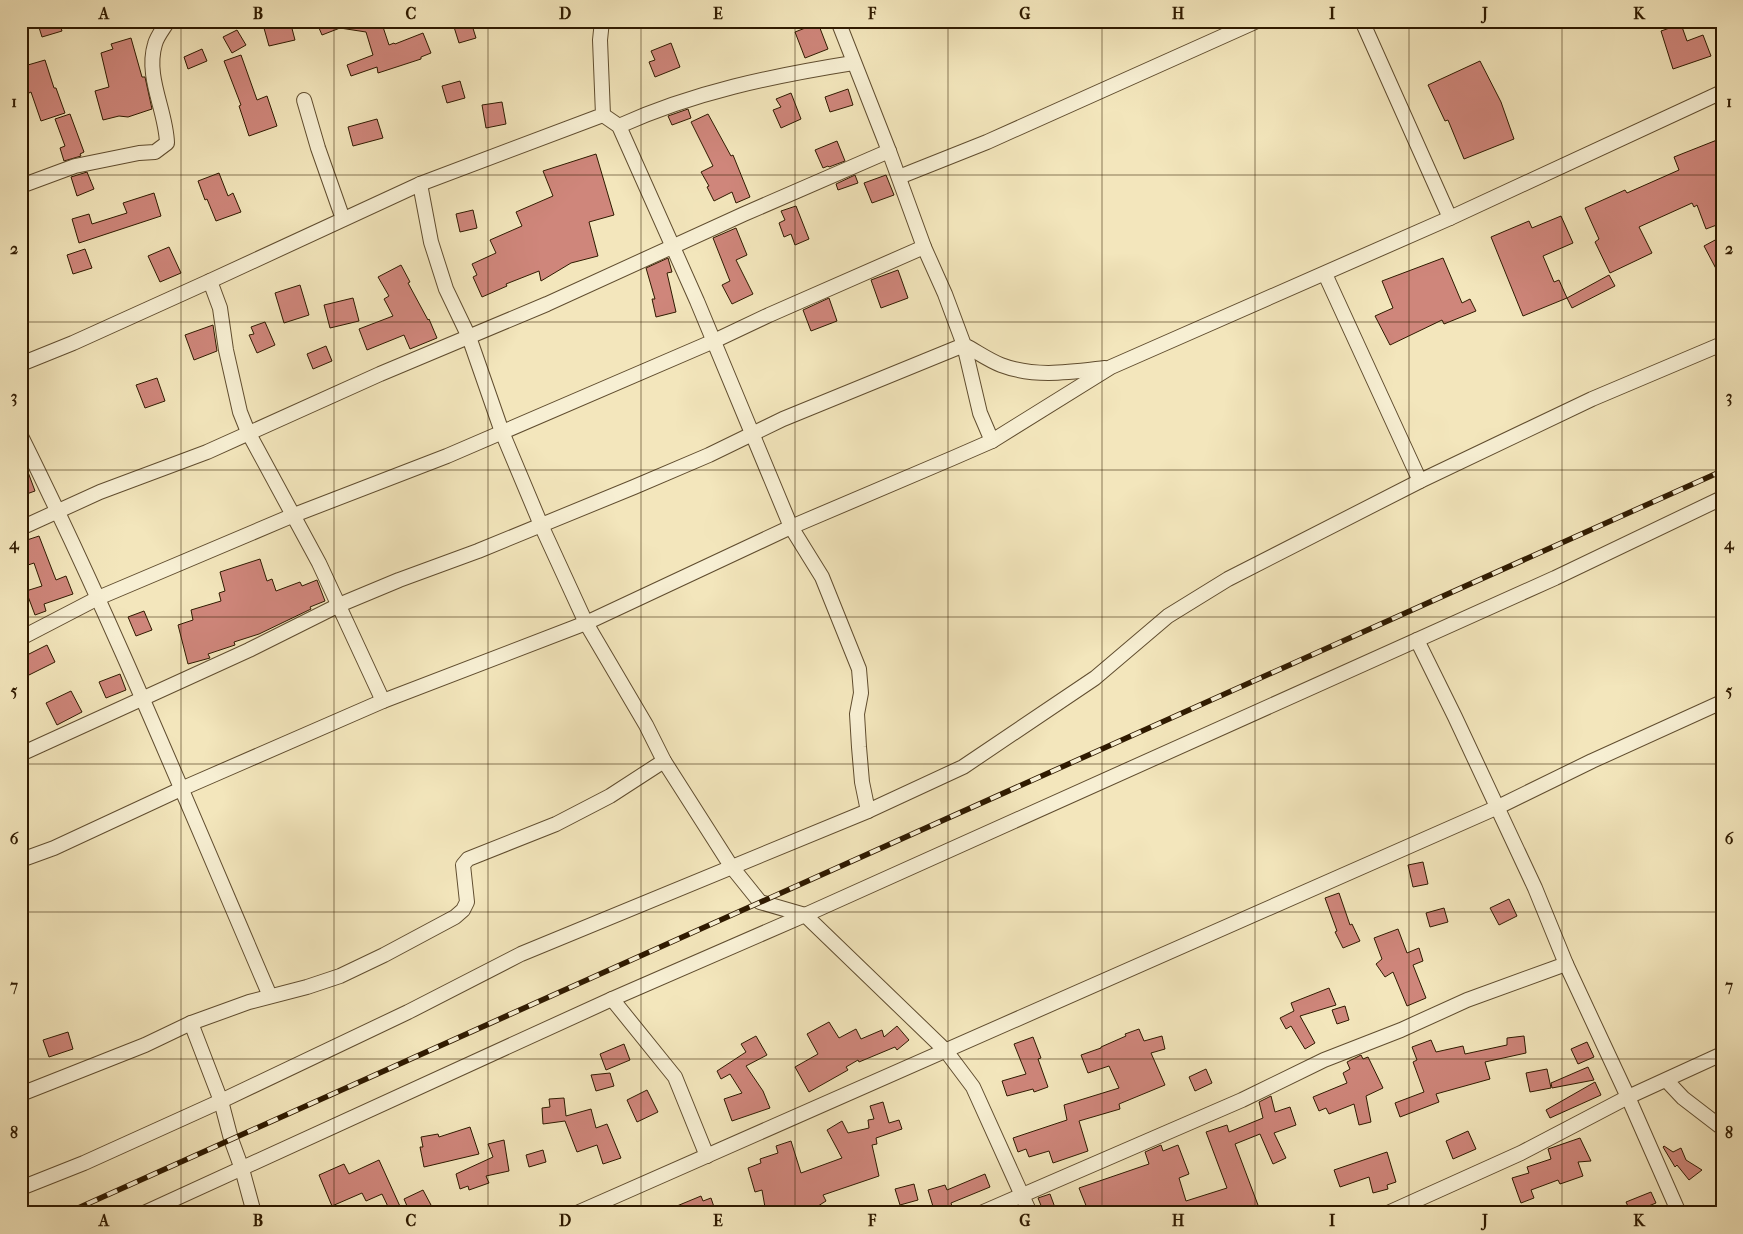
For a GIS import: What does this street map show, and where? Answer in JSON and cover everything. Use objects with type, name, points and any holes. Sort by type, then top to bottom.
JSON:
[{"type":"street","points":[[21,186],[75,166],[139,153],[155,152],[167,143],[166,129],[151,70],[155,43],[168,21]]},
{"type":"street","points":[[602,21],[600,40],[603,115]]},
{"type":"street","points":[[838,21],[964,345],[980,413],[992,440]]},
{"type":"street","points":[[899,177],[987,142],[1257,21]]},
{"type":"street","points":[[1362,21],[1450,218]]},
{"type":"street","points":[[619,126],[654,110],[733,86],[792,72],[853,63]]},
{"type":"street","points":[[21,860],[54,848],[181,789],[383,701],[586,623],[790,527],[992,440],[1111,367],[1450,218],[1722,92]]},
{"type":"street","points":[[304,100],[318,148],[343,219]]},
{"type":"street","points":[[603,115],[619,126],[714,341],[790,527],[822,577],[859,669],[861,693],[857,714],[859,747],[862,782],[868,810]]},
{"type":"street","points":[[21,364],[73,343],[420,184],[603,115]]},
{"type":"street","points":[[21,528],[100,492],[207,452],[248,432],[547,304],[672,246],[889,151]]},
{"type":"street","points":[[420,184],[432,242],[446,289],[469,337],[502,432],[541,526],[586,623],[646,725],[664,761],[731,866],[760,902],[805,915],[946,1051],[973,1088],[1030,1213]]},
{"type":"street","points":[[21,638],[98,598],[294,515],[447,456],[714,341],[924,246]]},
{"type":"street","points":[[1325,274],[1420,481]]},
{"type":"street","points":[[210,281],[220,308],[226,350],[240,412],[248,432],[294,515],[339,605],[383,701]]},
{"type":"street","points":[[21,1188],[84,1163],[222,1101],[408,1012],[521,954],[868,810],[963,767],[1095,678],[1168,616],[1228,580],[1420,481],[1592,399],[1722,344]]},
{"type":"street","points":[[964,345],[1001,365],[1027,372],[1056,374],[1111,367]]},
{"type":"street","points":[[21,754],[249,650],[339,605],[541,526],[634,487],[784,419],[964,345]]},
{"type":"street","points":[[21,436],[98,598],[270,996]]},
{"type":"street","points":[[144,1213],[612,999],[805,915],[1555,578],[1722,498]]},
{"type":"street","points":[[1417,640],[1498,807],[1535,888],[1566,964],[1679,1213]]},
{"type":"street","points":[[577,1213],[1498,807],[1592,761],[1722,702]]},
{"type":"street","points":[[21,1094],[145,1045],[191,1024],[270,996],[307,987],[340,976],[384,955],[455,917],[463,910],[466,902],[463,865],[468,859],[556,824],[610,796],[664,761]]},
{"type":"street","points":[[981,1213],[1242,1100],[1324,1060],[1401,1030],[1468,1000],[1566,964]]},
{"type":"street","points":[[612,999],[675,1078],[707,1156]]},
{"type":"street","points":[[191,1024],[222,1101],[231,1139],[242,1169],[254,1213]]},
{"type":"street","points":[[1388,1213],[1521,1154],[1628,1097],[1722,1054]]},
{"type":"street","points":[[1667,1080],[1683,1098],[1722,1128]]},
{"type":"building","points":[[37,21],[59,21],[62,31],[42,37]]},
{"type":"building","points":[[262,21],[290,21],[295,40],[269,46]]},
{"type":"building","points":[[316,21],[381,21],[389,45],[423,33],[431,53],[421,57],[421,59],[378,73],[377,67],[351,76],[347,65],[373,55],[366,32],[340,28],[322,35]]},
{"type":"building","points":[[471,22],[476,38],[459,43],[454,27]]},
{"type":"building","points":[[818,23],[828,49],[805,58],[795,32]]},
{"type":"building","points":[[1681,24],[1687,41],[1703,35],[1711,56],[1673,69],[1661,31]]},
{"type":"building","points":[[237,30],[246,45],[232,53],[223,37]]},
{"type":"building","points":[[131,38],[142,77],[145,77],[152,109],[128,117],[119,116],[103,120],[95,91],[109,87],[101,53],[113,49],[111,44]]},
{"type":"building","points":[[671,43],[680,67],[655,77],[649,62],[655,60],[651,51]]},
{"type":"building","points":[[202,49],[207,61],[188,69],[184,57]]},
{"type":"building","points":[[241,55],[257,100],[267,96],[277,126],[249,136],[239,106],[241,105],[224,61]]},
{"type":"building","points":[[45,60],[65,113],[41,121],[31,92],[21,97],[21,67]]},
{"type":"building","points":[[1480,61],[1501,102],[1514,139],[1464,159],[1448,120],[1445,121],[1428,85]]},
{"type":"building","points":[[460,81],[465,98],[447,103],[442,86]]},
{"type":"building","points":[[848,89],[853,105],[830,112],[825,97]]},
{"type":"building","points":[[791,93],[801,119],[781,128],[773,110],[781,107],[776,99]]},
{"type":"building","points":[[502,102],[506,124],[486,128],[482,105]]},
{"type":"building","points":[[688,109],[691,118],[672,125],[668,116]]},
{"type":"building","points":[[70,114],[84,152],[80,154],[81,156],[64,161],[60,148],[65,146],[55,119]]},
{"type":"building","points":[[708,114],[731,156],[733,155],[750,197],[736,203],[732,192],[714,201],[707,187],[709,186],[701,172],[713,166],[691,122]]},
{"type":"building","points":[[377,119],[383,138],[353,146],[348,127]]},
{"type":"building","points":[[1722,138],[1722,223],[1706,229],[1697,205],[1694,207],[1692,203],[1639,227],[1652,253],[1610,273],[1595,242],[1599,239],[1585,208],[1625,190],[1627,193],[1679,170],[1674,157]]},
{"type":"building","points":[[837,141],[845,161],[823,168],[815,150]]},
{"type":"building","points":[[596,154],[614,215],[589,222],[598,256],[571,263],[541,281],[539,271],[506,284],[507,286],[482,297],[473,277],[477,275],[472,264],[496,253],[490,240],[522,226],[516,212],[553,196],[543,171]]},
{"type":"building","points":[[87,172],[94,189],[77,196],[71,177]]},
{"type":"building","points":[[219,173],[228,196],[233,193],[241,212],[216,221],[198,181]]},
{"type":"building","points":[[855,175],[858,183],[838,190],[836,184]]},
{"type":"building","points":[[886,175],[894,195],[872,203],[864,183]]},
{"type":"building","points":[[154,193],[161,216],[79,243],[72,219],[89,214],[92,224],[127,213],[123,203]]},
{"type":"building","points":[[796,206],[809,239],[795,245],[791,234],[784,237],[779,223],[785,220],[781,211]]},
{"type":"building","points":[[473,210],[477,228],[460,232],[456,214]]},
{"type":"building","points":[[1561,216],[1573,243],[1543,256],[1554,282],[1559,280],[1567,298],[1523,316],[1491,237],[1529,221],[1532,228]]},
{"type":"building","points":[[736,228],[747,255],[736,260],[753,294],[732,304],[722,285],[730,281],[713,238]]},
{"type":"building","points":[[1717,239],[1722,249],[1722,280],[1704,246]]},
{"type":"building","points":[[169,247],[181,273],[160,282],[148,256]]},
{"type":"building","points":[[85,249],[92,268],[73,274],[67,255]]},
{"type":"building","points":[[668,258],[672,272],[667,273],[676,312],[656,317],[652,299],[655,299],[646,268]]},
{"type":"building","points":[[1443,258],[1462,303],[1470,299],[1476,311],[1444,324],[1442,320],[1390,345],[1375,316],[1393,308],[1382,281]]},
{"type":"building","points":[[401,265],[410,282],[408,283],[429,319],[437,338],[410,349],[404,335],[367,350],[359,329],[393,316],[384,299],[389,296],[378,277]]},
{"type":"building","points":[[898,270],[908,298],[881,308],[871,280]]},
{"type":"building","points":[[1609,275],[1615,286],[1572,308],[1567,298]]},
{"type":"building","points":[[300,285],[309,315],[284,323],[275,293]]},
{"type":"building","points":[[353,298],[359,321],[330,328],[324,305]]},
{"type":"building","points":[[829,298],[837,321],[811,331],[803,310]]},
{"type":"building","points":[[265,322],[275,345],[257,353],[249,335],[254,334],[251,327]]},
{"type":"building","points":[[213,325],[217,351],[194,360],[185,335]]},
{"type":"building","points":[[326,346],[332,361],[313,369],[307,354]]},
{"type":"building","points":[[157,378],[165,401],[145,408],[136,385]]},
{"type":"building","points":[[21,459],[25,464],[35,491],[21,496]]},
{"type":"building","points":[[39,536],[56,580],[66,576],[73,594],[44,604],[46,611],[35,615],[26,591],[42,586],[34,563],[28,565],[21,542]]},
{"type":"building","points":[[260,559],[267,581],[272,579],[276,591],[300,582],[302,586],[317,580],[325,601],[259,634],[234,642],[235,645],[208,654],[210,658],[188,664],[178,625],[193,620],[191,610],[221,601],[219,593],[225,591],[220,572]]},
{"type":"building","points":[[144,611],[152,630],[136,636],[128,617]]},
{"type":"building","points":[[47,645],[55,662],[21,679],[21,658]]},
{"type":"building","points":[[120,674],[126,690],[106,698],[99,682]]},
{"type":"building","points":[[71,691],[82,712],[57,725],[46,703]]},
{"type":"building","points":[[1423,862],[1428,884],[1413,887],[1408,865]]},
{"type":"building","points":[[1339,893],[1350,925],[1352,924],[1360,941],[1343,948],[1335,932],[1337,931],[1325,898]]},
{"type":"building","points":[[1509,899],[1517,916],[1499,925],[1490,908]]},
{"type":"building","points":[[1444,908],[1448,922],[1430,927],[1426,913]]},
{"type":"building","points":[[1398,929],[1407,953],[1419,948],[1423,961],[1413,965],[1426,998],[1407,1006],[1393,972],[1385,977],[1376,964],[1382,959],[1374,938]]},
{"type":"building","points":[[1329,988],[1336,1005],[1300,1016],[1315,1043],[1305,1049],[1291,1026],[1286,1029],[1280,1018],[1294,1011],[1291,1003]]},
{"type":"building","points":[[1345,1006],[1349,1020],[1337,1024],[1332,1010]]},
{"type":"building","points":[[829,1022],[839,1038],[856,1029],[861,1039],[882,1030],[884,1037],[897,1026],[909,1040],[897,1050],[895,1047],[859,1062],[858,1060],[846,1067],[848,1070],[809,1092],[795,1067],[818,1054],[807,1034]]},
{"type":"building","points":[[1139,1029],[1144,1041],[1162,1036],[1165,1049],[1151,1053],[1165,1085],[1119,1104],[1120,1109],[1079,1121],[1088,1151],[1053,1163],[1049,1151],[1029,1157],[1026,1149],[1018,1152],[1013,1138],[1067,1120],[1064,1105],[1119,1088],[1109,1066],[1088,1073],[1081,1055],[1101,1048],[1126,1036],[1125,1034]]},
{"type":"building","points":[[68,1032],[73,1049],[49,1057],[43,1040]]},
{"type":"building","points":[[756,1036],[767,1055],[746,1066],[763,1091],[770,1108],[732,1121],[724,1099],[742,1093],[730,1074],[721,1079],[717,1071],[746,1052],[741,1044]]},
{"type":"building","points":[[1524,1036],[1526,1053],[1485,1062],[1490,1079],[1436,1094],[1439,1102],[1400,1117],[1395,1103],[1424,1092],[1413,1062],[1417,1060],[1412,1047],[1431,1040],[1436,1052],[1463,1046],[1465,1054],[1507,1045],[1507,1038]]},
{"type":"building","points":[[1033,1037],[1041,1058],[1038,1059],[1048,1087],[1034,1092],[1033,1089],[1007,1096],[1002,1081],[1026,1074],[1014,1044]]},
{"type":"building","points":[[1587,1042],[1594,1057],[1578,1064],[1571,1049]]},
{"type":"building","points":[[624,1044],[630,1060],[606,1070],[600,1054]]},
{"type":"building","points":[[1361,1055],[1363,1059],[1368,1057],[1383,1088],[1366,1096],[1371,1122],[1359,1125],[1354,1104],[1329,1114],[1326,1108],[1319,1111],[1313,1097],[1347,1083],[1343,1073],[1350,1069],[1347,1062]]},
{"type":"building","points":[[1588,1067],[1594,1080],[1552,1088],[1551,1083]]},
{"type":"building","points":[[1206,1069],[1212,1083],[1195,1091],[1189,1077]]},
{"type":"building","points":[[1547,1069],[1551,1088],[1530,1092],[1526,1073]]},
{"type":"building","points":[[610,1073],[614,1086],[596,1091],[591,1075]]},
{"type":"building","points":[[1595,1082],[1601,1095],[1550,1118],[1546,1110]]},
{"type":"building","points":[[647,1090],[658,1112],[637,1122],[627,1100]]},
{"type":"building","points":[[1271,1096],[1275,1112],[1290,1107],[1296,1125],[1274,1133],[1286,1158],[1273,1164],[1260,1134],[1235,1144],[1261,1213],[1089,1213],[1079,1188],[1149,1164],[1145,1152],[1161,1145],[1163,1151],[1178,1145],[1189,1174],[1179,1178],[1186,1201],[1227,1188],[1206,1132],[1227,1125],[1229,1132],[1263,1118],[1259,1102]]},
{"type":"building","points":[[564,1098],[566,1116],[591,1109],[596,1128],[607,1124],[621,1158],[603,1164],[597,1145],[577,1152],[565,1121],[543,1124],[542,1108],[550,1107],[549,1099]]},
{"type":"building","points":[[883,1102],[889,1123],[899,1120],[902,1129],[876,1138],[877,1144],[872,1145],[879,1176],[823,1195],[826,1201],[807,1213],[766,1213],[762,1190],[755,1192],[748,1168],[761,1163],[760,1159],[778,1153],[776,1146],[791,1141],[801,1173],[842,1158],[827,1130],[842,1121],[848,1133],[869,1128],[868,1120],[874,1119],[870,1106]]},
{"type":"building","points":[[470,1127],[479,1154],[424,1167],[420,1147],[423,1147],[421,1137],[438,1134],[439,1137]]},
{"type":"building","points":[[1468,1131],[1476,1149],[1453,1159],[1446,1141]]},
{"type":"building","points":[[1580,1138],[1591,1161],[1578,1162],[1583,1176],[1560,1184],[1558,1180],[1531,1190],[1534,1198],[1521,1203],[1512,1178],[1529,1173],[1527,1167],[1551,1159],[1548,1149]]},
{"type":"building","points":[[504,1140],[509,1171],[486,1176],[489,1183],[469,1190],[468,1186],[460,1189],[456,1174],[493,1157],[488,1144]]},
{"type":"building","points":[[1664,1146],[1673,1152],[1681,1148],[1686,1160],[1702,1170],[1689,1180],[1677,1165],[1675,1167]]},
{"type":"building","points":[[543,1150],[546,1162],[529,1167],[526,1155]]},
{"type":"building","points":[[1387,1152],[1396,1182],[1387,1185],[1388,1189],[1373,1193],[1369,1177],[1340,1187],[1334,1170]]},
{"type":"building","points":[[379,1160],[403,1213],[391,1213],[382,1194],[366,1201],[362,1193],[332,1206],[319,1175],[344,1164],[349,1174]]},
{"type":"building","points":[[985,1174],[990,1187],[951,1203],[954,1213],[935,1213],[928,1190],[945,1185],[947,1190]]},
{"type":"building","points":[[914,1184],[918,1200],[900,1205],[895,1189]]},
{"type":"building","points":[[423,1190],[431,1205],[410,1213],[404,1199]]},
{"type":"building","points":[[1651,1192],[1656,1203],[1631,1213],[1626,1202]]},
{"type":"building","points":[[1050,1194],[1057,1213],[1044,1213],[1038,1198]]},
{"type":"building","points":[[701,1196],[703,1201],[711,1198],[716,1213],[660,1213]]},
{"type":"railway","points":[[67,1213],[1722,471]]}]
